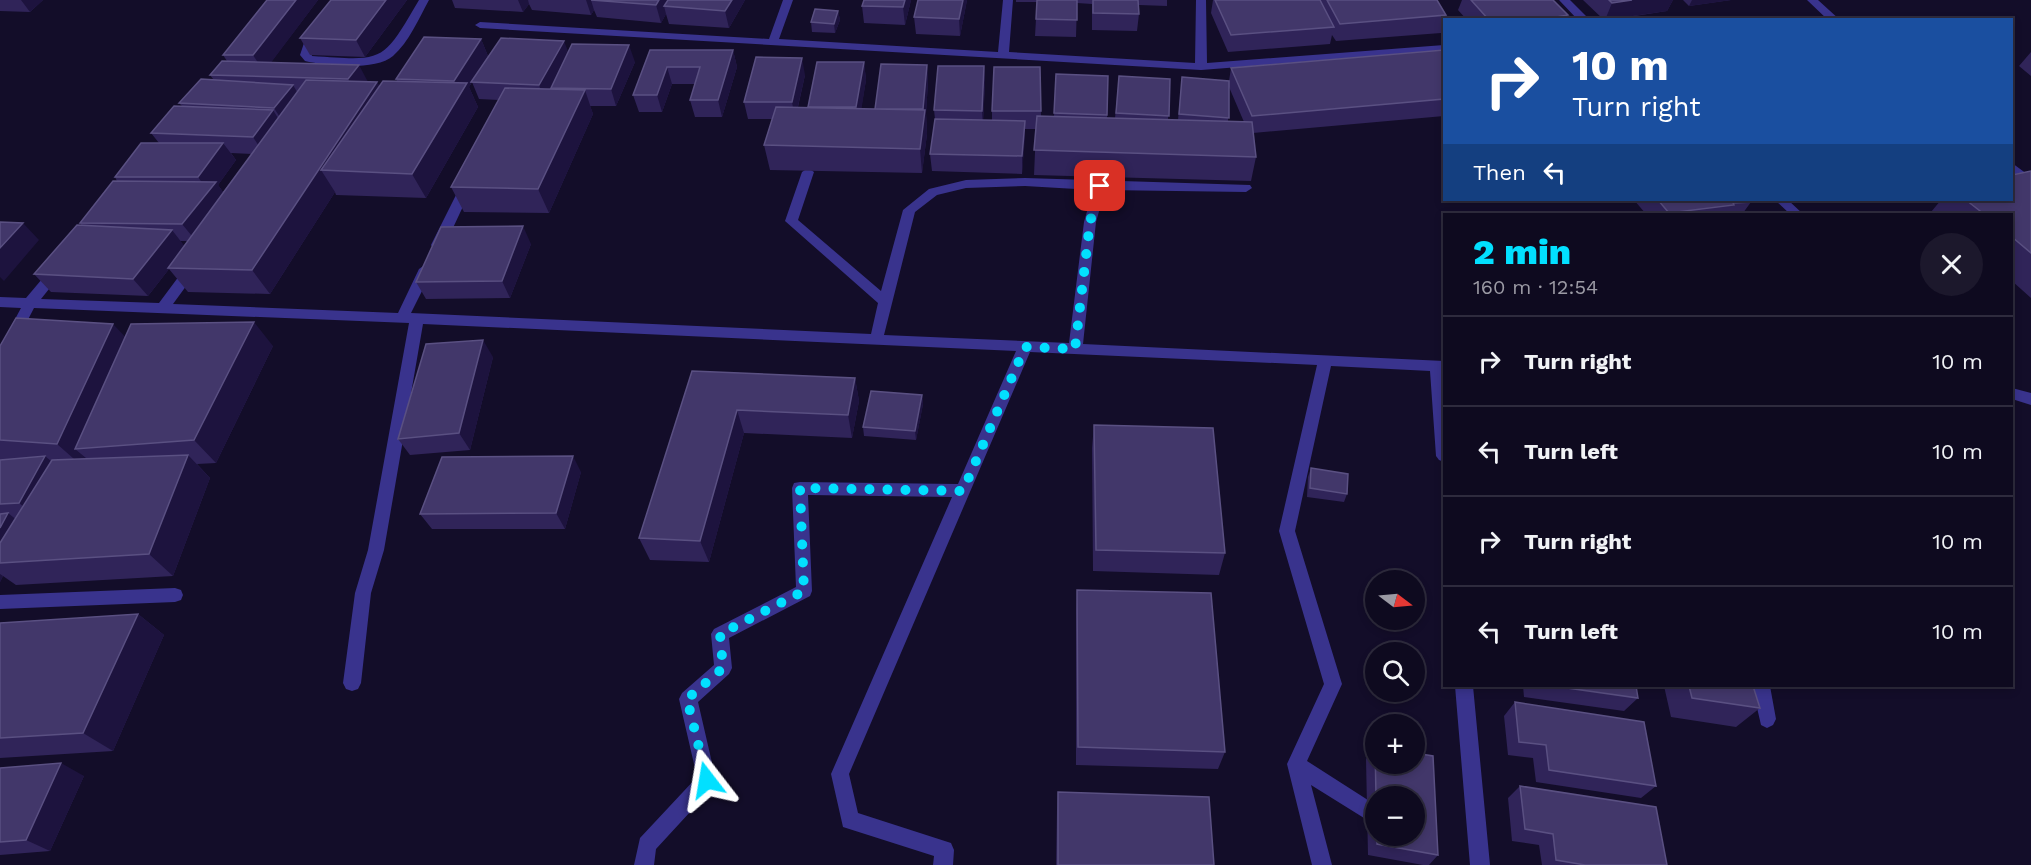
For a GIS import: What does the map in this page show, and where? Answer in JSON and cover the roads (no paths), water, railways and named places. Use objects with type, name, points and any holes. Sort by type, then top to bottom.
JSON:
[{"type":"street","points":[[337,0],[315,30],[304,51],[309,59],[378,60],[389,55],[424,0]]},
{"type":"street","points":[[773,42],[788,0]]},
{"type":"street","points":[[1003,54],[1008,0]]},
{"type":"street","points":[[1201,0],[1201,67]]},
{"type":"street","points":[[1564,0],[1583,18]]},
{"type":"street","points":[[1812,0],[1833,18]]},
{"type":"street","points":[[480,25],[1201,67],[1443,48]]},
{"type":"street","points":[[2013,168],[2031,184]]},
{"type":"street","points":[[352,683],[363,593],[376,550],[409,318],[474,172]]},
{"type":"street","points":[[808,172],[791,220],[885,302]]},
{"type":"street","points":[[876,341],[900,238],[909,210],[933,192],[966,184],[1025,182],[1100,186],[1246,188]]},
{"type":"street","points":[[1075,349],[1090,222],[1100,186]]},
{"type":"street","points":[[1782,201],[1796,213]]},
{"type":"street","points":[[0,360],[30,303],[68,257]]},
{"type":"street","points":[[164,308],[198,261]]},
{"type":"street","points":[[0,302],[409,318],[1441,366],[1443,426]]},
{"type":"street","points":[[943,865],[944,850],[850,820],[840,774],[1025,347]]},
{"type":"street","points":[[1322,865],[1296,764],[1333,684],[1287,531],[1325,360]]},
{"type":"street","points":[[2013,394],[2031,399]]},
{"type":"street","points":[[644,865],[647,845],[707,780],[687,699],[723,668],[720,634],[804,591],[800,488],[963,491]]},
{"type":"street","points":[[0,602],[175,596]]},
{"type":"street","points":[[1464,687],[1480,865]]},
{"type":"street","points":[[1761,687],[1767,719]]},
{"type":"street","points":[[1296,764],[1364,810]]}]
